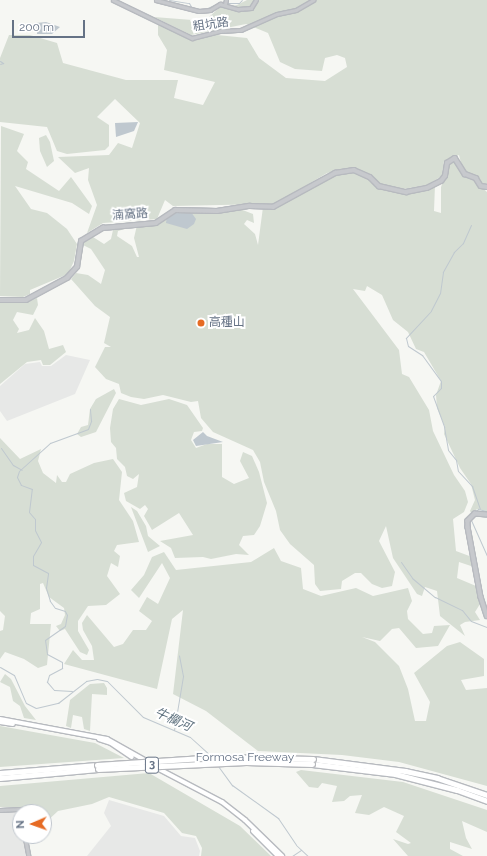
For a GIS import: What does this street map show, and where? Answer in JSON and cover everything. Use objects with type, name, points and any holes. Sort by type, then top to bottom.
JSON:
[{"type":"highway","name":"Formosa Freeway","points":[[0,773],[97,767],[246,762],[312,762],[405,771],[438,778],[487,795]]},
{"type":"highway","name":"Formosa Freeway","points":[[312,762],[395,774],[478,797],[487,802]]},
{"type":"highway","name":"Formosa Freeway","points":[[0,778],[97,767]]},
{"type":"main road","name":"3","points":[[0,721],[92,735],[107,739],[127,752],[222,803],[245,820],[282,856]]},
{"type":"main road","name":"3","points":[[222,803],[244,821],[278,856]]},
{"type":"street","name":"粗坑路","points":[[113,0],[192,38],[220,31],[241,30],[277,14],[296,10],[312,0]]},
{"type":"street","points":[[156,0],[199,12],[225,4],[240,10],[252,8],[256,0]]},
{"type":"street","points":[[225,4],[226,0]]},
{"type":"street","name":"湳窩路","points":[[0,300],[26,300],[67,278],[77,267],[81,241],[103,228],[156,223],[171,211],[199,209],[224,211],[245,206],[278,205],[323,177],[349,170],[370,177],[379,186],[402,192],[420,190],[441,181],[445,176],[447,163],[455,158],[465,174],[476,178],[481,186],[487,187]]},
{"type":"street","points":[[487,514],[475,514],[468,520],[481,597],[487,616]]},
{"type":"street","points":[[0,810],[12,809]]},
{"type":"street","points":[[27,844],[29,856]]},
{"type":"shaded area","points":[[247,0],[487,0],[487,186],[463,171],[459,155],[444,161],[442,176],[427,185],[403,189],[378,183],[373,176],[352,168],[327,173],[275,204],[173,206],[165,200],[157,219],[103,223],[87,233],[97,205],[88,180],[89,168],[75,173],[58,157],[109,155],[118,143],[132,148],[140,123],[115,99],[97,117],[109,125],[109,146],[105,150],[67,154],[57,151],[47,127],[0,122],[0,58],[9,35],[30,35],[57,43],[63,63],[126,80],[178,80],[174,98],[203,105],[215,82],[164,70],[167,50],[158,35],[158,24],[190,40],[217,35],[247,38],[259,58],[286,78],[325,81],[347,67],[345,58],[337,55],[325,58],[322,71],[295,69],[280,62],[268,33],[246,24],[191,35],[154,17],[192,20],[209,17],[219,8],[237,5]]},
{"type":"shaded area","points":[[46,22],[60,27],[52,34],[37,34],[36,23]]},
{"type":"shaded area","points":[[138,122],[134,131],[116,137],[115,123]]},
{"type":"shaded area","points":[[1,126],[24,134],[17,151],[28,162],[26,169],[59,191],[71,177],[92,206],[89,214],[72,203],[15,186],[31,209],[47,213],[67,229],[77,244],[74,261],[68,274],[30,290],[30,294],[23,297],[0,296]]},
{"type":"shaded area","points":[[46,135],[50,142],[54,161],[47,167],[40,151],[39,138]]},
{"type":"shaded area","points":[[451,160],[457,161],[461,173],[470,177],[487,192],[487,511],[477,509],[472,514],[470,511],[475,500],[471,484],[460,468],[444,434],[445,427],[437,408],[436,395],[441,381],[424,352],[416,349],[408,332],[393,320],[382,295],[367,286],[365,291],[353,289],[399,350],[402,374],[409,377],[429,410],[433,431],[454,475],[465,491],[468,502],[464,512],[453,519],[456,551],[472,557],[471,566],[459,562],[457,578],[476,586],[480,604],[475,612],[480,620],[465,622],[460,625],[465,636],[440,616],[437,591],[425,587],[422,596],[417,594],[393,558],[386,526],[379,541],[395,572],[392,586],[382,588],[372,584],[361,573],[355,573],[342,581],[341,589],[320,591],[315,584],[314,565],[290,544],[280,530],[276,511],[264,482],[260,462],[253,450],[213,432],[201,418],[198,401],[191,402],[163,395],[144,399],[131,397],[121,393],[119,384],[106,379],[95,367],[105,347],[111,347],[104,343],[110,317],[95,306],[71,279],[76,273],[88,275],[101,284],[105,270],[91,249],[83,245],[84,241],[93,237],[104,244],[111,239],[113,230],[127,225],[131,227],[118,231],[117,236],[132,246],[137,257],[139,257],[134,238],[137,225],[162,222],[176,211],[240,209],[253,214],[254,223],[247,220],[244,224],[255,234],[258,245],[263,207],[278,207],[330,175],[349,171],[369,178],[376,186],[404,193],[423,191],[435,185],[434,211],[441,213],[441,187]]},
{"type":"shaded area","points":[[191,212],[196,219],[194,224],[187,229],[166,223],[167,216],[171,213]]},
{"type":"shaded area","points":[[37,298],[38,305],[33,315],[17,312],[13,320],[19,329],[17,333],[29,330],[35,318],[44,331],[49,349],[63,345],[66,352],[50,365],[43,365],[41,360],[27,362],[0,384],[0,303],[28,302]]},
{"type":"shaded area","points":[[66,355],[90,360],[75,394],[7,421],[0,411],[0,386],[25,364],[40,362],[42,366],[51,366]]},
{"type":"shaded area","points":[[114,389],[116,393],[96,432],[81,437],[77,434],[81,427],[88,425],[90,409],[96,399]]},
{"type":"shaded area","points":[[119,399],[141,405],[169,399],[187,405],[203,428],[202,431],[194,432],[191,440],[196,448],[207,444],[222,444],[222,477],[234,484],[249,478],[240,461],[243,452],[252,456],[259,472],[267,503],[260,526],[254,535],[243,536],[239,545],[249,555],[236,554],[211,559],[203,557],[175,558],[171,548],[160,541],[193,535],[179,513],[152,530],[144,516],[148,509],[145,505],[140,509],[126,501],[124,493],[137,487],[139,474],[133,479],[127,476],[125,467],[117,459],[116,448],[111,442],[110,428],[113,409]]},
{"type":"shaded area","points":[[203,432],[207,436],[223,442],[196,446],[193,440]]},
{"type":"shaded area","points":[[0,438],[20,459],[41,449],[38,461],[43,473],[56,483],[57,475],[62,482],[66,482],[70,474],[94,463],[113,459],[122,472],[119,500],[133,521],[139,542],[117,545],[114,551],[120,556],[118,567],[111,563],[107,576],[120,594],[106,605],[88,606],[78,621],[78,631],[89,650],[87,655],[80,652],[65,629],[60,631],[56,626],[61,624],[65,615],[64,608],[49,597],[43,583],[40,584],[40,609],[31,613],[30,624],[51,624],[47,665],[38,668],[24,659],[5,652],[0,659],[0,631],[3,630],[5,616],[0,611]]},
{"type":"shaded area","points":[[131,507],[137,511],[146,526],[148,536],[160,546],[148,552]]},
{"type":"shaded area","points":[[274,548],[281,561],[301,568],[303,589],[321,596],[356,588],[373,596],[408,588],[412,601],[407,611],[408,619],[423,634],[432,633],[434,626],[450,625],[438,646],[416,648],[399,628],[392,629],[380,641],[362,637],[375,642],[399,666],[408,689],[415,721],[426,721],[430,702],[414,673],[447,646],[460,642],[484,659],[484,676],[461,680],[466,690],[487,688],[487,786],[399,762],[342,755],[258,751],[206,711],[173,694],[183,610],[172,619],[157,689],[64,664],[73,650],[82,660],[94,660],[92,646],[83,630],[82,623],[87,615],[114,647],[123,644],[133,630],[146,630],[152,621],[139,611],[147,597],[158,604],[170,578],[162,563],[139,598],[131,590],[144,575],[152,557],[164,552],[176,570],[251,562]]},
{"type":"shaded area","points":[[5,674],[11,679],[25,706],[36,720],[24,718],[20,706],[13,701],[10,687],[0,682]]},
{"type":"shaded area","points":[[104,683],[107,688],[107,695],[92,694],[90,731],[84,729],[82,717],[73,715],[71,728],[66,726],[70,700],[90,684]]},
{"type":"shaded area","points":[[0,726],[95,743],[124,758],[0,767]]},
{"type":"shaded area","points":[[301,770],[403,782],[487,810],[487,832],[462,821],[466,838],[472,849],[450,842],[450,849],[463,856],[408,856],[393,839],[408,844],[411,843],[396,832],[404,816],[384,807],[369,815],[355,813],[362,795],[350,796],[344,801],[332,802],[337,786],[322,783],[318,788],[309,787],[296,772]]},
{"type":"shaded area","points":[[149,773],[240,826],[271,856],[201,856],[202,848],[196,836],[182,833],[164,813],[109,797],[92,804],[58,811],[52,817],[52,804],[12,804],[12,807],[0,807],[0,786]]},
{"type":"shaded area","points":[[109,800],[164,816],[181,836],[195,838],[200,851],[199,856],[87,856],[111,826],[104,813]]},
{"type":"shaded area","points":[[0,811],[12,811],[12,844],[24,844],[26,856],[0,856]]},
{"type":"waterway","points":[[169,0],[189,3],[192,8]]},
{"type":"waterway","points":[[195,9],[205,9],[219,3],[239,3],[242,0]]},
{"type":"waterway","points":[[0,61],[3,63],[0,64]]},
{"type":"waterway","points":[[471,225],[463,243],[454,252],[443,272],[440,293],[431,311],[406,338],[408,346],[422,355],[441,381],[441,388],[433,396],[444,427],[448,450],[456,460],[458,471],[472,486],[480,509]]},
{"type":"waterway","points":[[72,691],[54,690],[47,682],[49,675],[62,668],[62,662],[47,654],[45,640],[65,626],[67,615],[65,611],[55,608],[50,601],[46,588],[48,573],[33,565],[33,556],[41,542],[35,530],[35,519],[29,512],[32,489],[21,485],[17,477],[19,471],[50,443],[88,429],[91,421],[90,409]]},
{"type":"waterway","points":[[1,448],[13,465],[22,470]]},
{"type":"waterway","points":[[471,517],[478,509],[487,511]]},
{"type":"waterway","points":[[471,520],[487,556]]},
{"type":"waterway","points":[[401,562],[412,578],[435,597],[462,610],[471,621],[487,627]]},
{"type":"waterway","points":[[174,730],[183,676],[179,655]]},
{"type":"waterway","name":"牛欄河","points":[[0,667],[14,675],[26,703],[36,708],[58,703],[86,681],[97,679],[107,681],[143,717],[190,737],[210,755]]},
{"type":"waterway","name":"牛欄河","points":[[218,766],[232,785],[278,818],[296,845],[308,856]]},
{"type":"waterway","points":[[292,856],[301,850]]},
{"type":"place","name":"高種山","points":[[201,323]]}]
